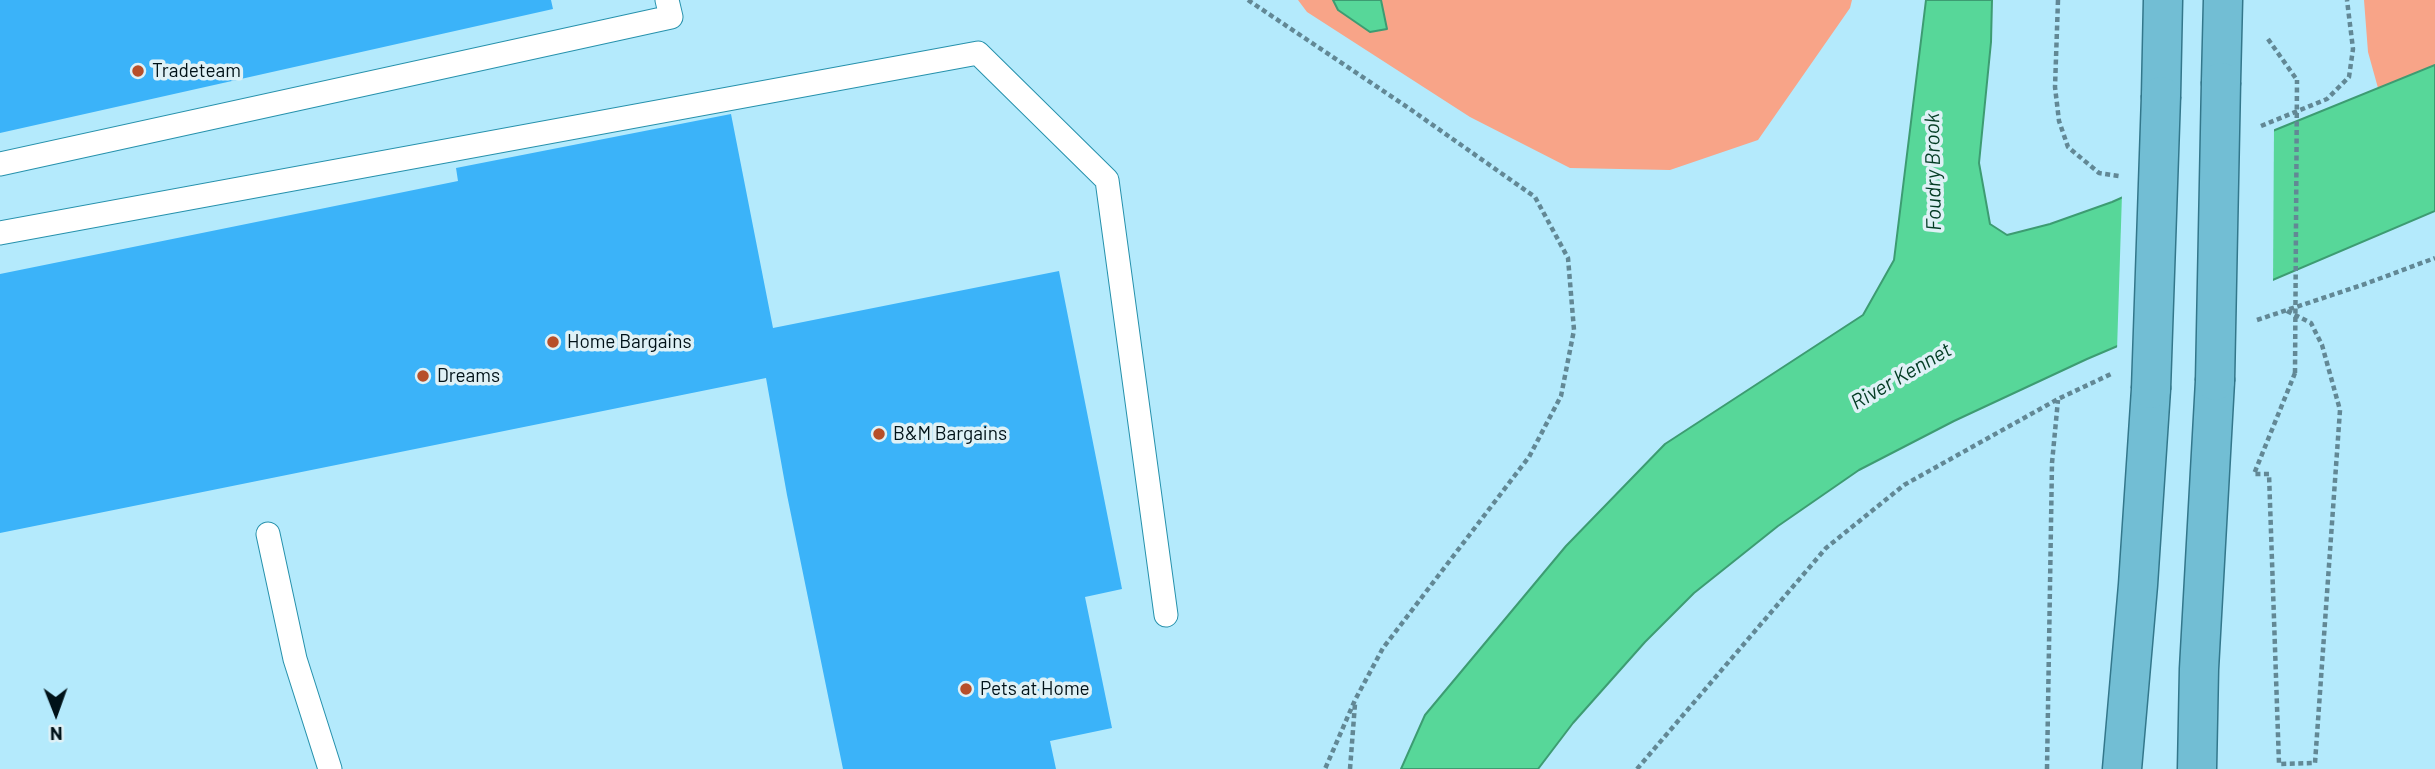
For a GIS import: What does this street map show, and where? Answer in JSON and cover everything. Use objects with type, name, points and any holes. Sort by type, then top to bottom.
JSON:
[{"type":"highway","points":[[2122,769],[2151,389],[2163,0]]},
{"type":"highway","points":[[2197,769],[2200,642],[2215,381],[2223,0]]},
{"type":"lane","points":[[0,164],[671,17],[667,0]]},
{"type":"lane","points":[[0,233],[978,53],[1107,180],[1166,615]]},
{"type":"lane","points":[[268,534],[295,659],[330,769]]},
{"type":"path","points":[[1248,0],[1535,197],[1567,258],[1574,330],[1561,396],[1529,457],[1383,648],[1355,699],[1325,769]]},
{"type":"path","points":[[2058,0],[2055,87],[2059,121],[2068,147],[2099,173]]},
{"type":"path","points":[[2303,110],[2327,100],[2349,78],[2353,49],[2347,0]]},
{"type":"path","points":[[2269,39],[2297,80],[2295,373],[2254,474],[2269,474],[2279,764],[2315,763],[2340,410],[2322,345],[2311,323],[2286,310],[2365,284],[2435,258]]},
{"type":"path","points":[[1637,769],[1826,548],[1904,485],[2058,399],[2052,463],[2047,769]]},
{"type":"path","points":[[1350,769],[1355,699]]},
{"type":"shaded area","points":[[1298,0],[1852,0],[1850,8],[1758,140],[1670,170],[1570,168],[1470,117],[1307,12]]},
{"type":"shaded area","points":[[2364,0],[2435,0],[2435,65],[2378,88],[2368,52]]},
{"type":"water","points":[[1333,0],[1381,0],[1387,29],[1370,32],[1338,10]]},
{"type":"water","points":[[1926,0],[1992,0],[1991,42],[1979,163],[1990,224],[2007,235],[2050,224],[2112,202],[2275,130],[2435,65],[2435,211],[2087,359],[1954,421],[1859,470],[1778,526],[1694,593],[1645,642],[1573,723],[1538,769],[1401,769],[1425,715],[1566,546],[1665,444],[1863,315],[1894,260]]},
{"type":"pier","points":[[2274,127],[2273,283],[2117,350],[2122,194]]},
{"type":"building","name":"Tradeteam","points":[[0,0],[551,0],[553,9],[0,133]]},
{"type":"building","points":[[731,114],[773,328],[1059,271],[1122,589],[1085,597],[1112,728],[1050,741],[1056,769],[843,769],[766,378],[0,533],[0,274],[458,181],[456,168]]},
{"type":"place","name":"Tradeteam","points":[[138,71]]},
{"type":"place","name":"Home Bargains","points":[[553,342]]},
{"type":"place","name":"Dreams","points":[[423,376]]},
{"type":"place","name":"B&M Bargains","points":[[879,434]]},
{"type":"place","name":"Pets at Home","points":[[966,689]]},
{"type":"water label","name":"Foudry Brook","points":[[1933,172]]},
{"type":"water label","name":"River Kennet","points":[[1901,376]]}]
